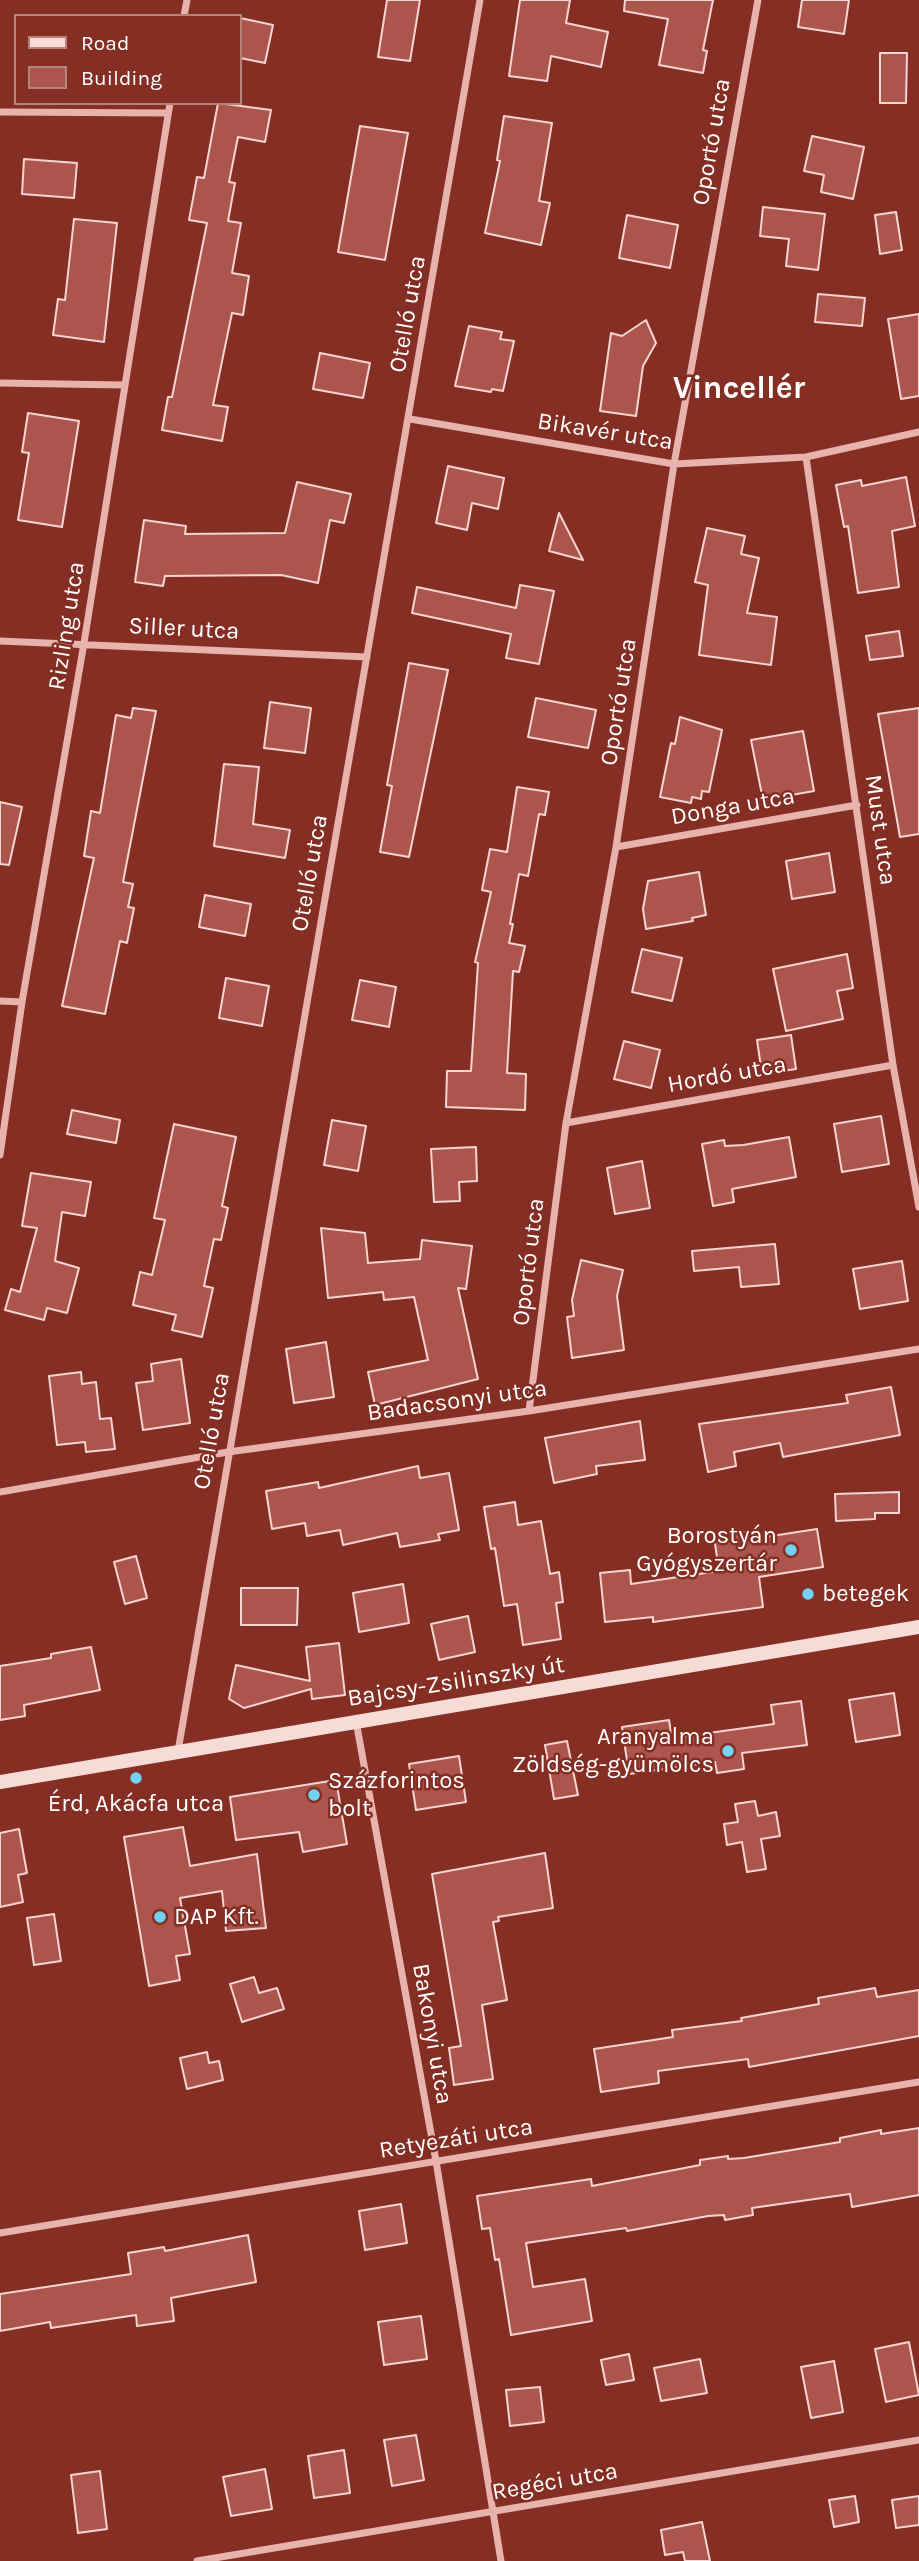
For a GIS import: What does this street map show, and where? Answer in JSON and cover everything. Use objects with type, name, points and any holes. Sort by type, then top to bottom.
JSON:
[{"type":"main road","name":"Bajcsy-Zsilinszky út","points":[[0,1783],[919,1627]]},
{"type":"street","name":"Otelló utca","points":[[177,1752],[410,419],[480,0]]},
{"type":"street","name":"Oportó utca","points":[[529,1411],[566,1123],[616,847],[674,464],[758,0]]},
{"type":"street","name":"Rizling utca","points":[[0,1155],[22,1002],[84,643],[170,105]]},
{"type":"street","points":[[0,111],[168,113]]},
{"type":"street","points":[[0,383],[124,385]]},
{"type":"street","name":"Bikavér utca","points":[[410,419],[674,464],[806,457],[919,432]]},
{"type":"street","name":"Must utca","points":[[806,457],[893,1065],[919,1207]]},
{"type":"street","name":"Siller utca","points":[[0,641],[367,657]]},
{"type":"street","name":"Donga utca","points":[[616,847],[857,805]]},
{"type":"street","points":[[0,1001],[22,1002]]},
{"type":"street","name":"Hordó utca","points":[[566,1123],[893,1065]]},
{"type":"street","name":"Badacsonyi utca","points":[[0,1492],[228,1452],[529,1411],[919,1349]]},
{"type":"street","name":"Bakonyi utca","points":[[356,1721],[436,2161],[501,2561]]},
{"type":"street","name":"Retyezáti utca","points":[[0,2233],[919,2082]]},
{"type":"street","name":"Regéci utca","points":[[197,2561],[919,2440]]},
{"type":"building","points":[[387,0],[420,0],[410,61],[378,57]]},
{"type":"building","points":[[520,0],[570,0],[566,23],[608,32],[601,67],[551,56],[547,81],[509,76]]},
{"type":"building","points":[[625,0],[713,0],[703,50],[707,51],[703,73],[659,65],[668,19],[624,11]]},
{"type":"building","points":[[802,0],[849,0],[844,34],[798,27]]},
{"type":"building","points":[[242,18],[273,25],[265,63],[242,58]]},
{"type":"building","points":[[880,53],[907,53],[906,103],[880,103]]},
{"type":"building","points":[[218,105],[271,110],[265,142],[238,137],[229,182],[235,183],[228,221],[241,223],[232,273],[249,276],[243,315],[232,313],[213,405],[228,407],[222,441],[162,430],[168,397],[172,397],[207,223],[189,220],[197,177],[204,178]]},
{"type":"building","points":[[504,116],[552,123],[539,201],[550,203],[541,245],[485,233],[500,161],[497,160]]},
{"type":"building","points":[[360,126],[408,133],[385,260],[338,252]]},
{"type":"building","points":[[812,136],[864,147],[853,199],[821,192],[824,175],[804,171]]},
{"type":"building","points":[[24,159],[77,163],[74,198],[22,194]]},
{"type":"building","points":[[763,207],[825,214],[818,270],[786,266],[789,239],[760,236]]},
{"type":"building","points":[[896,212],[902,250],[880,254],[875,215]]},
{"type":"building","points":[[627,215],[678,225],[670,268],[619,258]]},
{"type":"building","points":[[74,219],[117,223],[104,342],[53,335],[58,299],[65,300]]},
{"type":"building","points":[[818,294],[865,298],[862,326],[815,322]]},
{"type":"building","points":[[919,314],[919,396],[901,399],[888,319]]},
{"type":"building","points":[[646,320],[656,343],[643,366],[636,416],[600,411],[611,333],[622,336]]},
{"type":"building","points":[[469,326],[502,332],[500,339],[514,341],[503,391],[492,389],[491,392],[455,386]]},
{"type":"building","points":[[320,353],[370,363],[363,398],[313,389]]},
{"type":"building","points":[[28,413],[79,421],[62,527],[18,520],[29,453],[22,452]]},
{"type":"building","points":[[448,466],[504,478],[498,509],[472,503],[467,530],[436,523]]},
{"type":"building","points":[[906,477],[915,526],[892,531],[899,587],[858,593],[848,526],[844,527],[836,485],[861,480],[862,486]]},
{"type":"building","points":[[297,482],[351,494],[344,523],[330,520],[318,583],[281,575],[165,576],[163,586],[135,582],[144,520],[186,526],[185,534],[285,533]]},
{"type":"building","points":[[559,513],[583,560],[549,551]]},
{"type":"building","points":[[707,528],[745,536],[741,554],[759,558],[747,613],[777,617],[771,665],[699,655],[708,585],[695,582]]},
{"type":"building","points":[[520,585],[554,591],[539,664],[506,658],[511,634],[412,613],[417,587],[516,608]]},
{"type":"building","points":[[899,631],[903,656],[870,660],[866,636]]},
{"type":"building","points":[[409,663],[448,670],[409,857],[380,852],[392,786],[387,785]]},
{"type":"building","points":[[536,698],[596,710],[588,748],[528,737]]},
{"type":"building","points":[[270,702],[311,708],[305,753],[264,748]]},
{"type":"building","points":[[133,708],[156,711],[123,882],[133,884],[128,907],[134,908],[127,943],[120,941],[105,1014],[62,1006],[94,858],[84,856],[91,811],[100,813],[116,715],[131,718]]},
{"type":"building","points":[[919,708],[919,834],[900,837],[878,714]]},
{"type":"building","points":[[680,717],[722,730],[709,792],[702,791],[701,799],[692,797],[691,803],[660,797],[671,743],[675,744]]},
{"type":"building","points":[[803,731],[814,791],[763,800],[751,740]]},
{"type":"building","points":[[224,764],[259,767],[253,824],[290,830],[285,858],[214,846]]},
{"type":"building","points":[[517,787],[549,792],[545,815],[539,814],[528,876],[519,874],[510,924],[513,924],[509,943],[525,946],[519,972],[513,971],[507,1073],[526,1074],[525,1110],[446,1107],[447,1071],[471,1071],[478,963],[475,962],[491,892],[482,890],[490,849],[507,852]]},
{"type":"building","points":[[0,802],[22,807],[9,865],[0,864]]},
{"type":"building","points":[[829,853],[835,892],[792,899],[786,861]]},
{"type":"building","points":[[699,872],[706,915],[692,918],[693,921],[646,929],[643,909],[648,881]]},
{"type":"building","points":[[205,895],[251,904],[245,936],[199,927]]},
{"type":"building","points":[[642,949],[682,958],[672,1001],[632,992]]},
{"type":"building","points":[[847,954],[853,988],[837,991],[843,1019],[786,1031],[773,969]]},
{"type":"building","points":[[226,978],[269,986],[262,1026],[219,1018]]},
{"type":"building","points":[[360,980],[396,987],[389,1027],[352,1020]]},
{"type":"building","points":[[791,1035],[796,1069],[762,1074],[757,1040]]},
{"type":"building","points":[[624,1041],[660,1050],[651,1088],[614,1079]]},
{"type":"building","points":[[72,1110],[120,1120],[116,1143],[67,1134]]},
{"type":"building","points":[[881,1116],[889,1164],[842,1172],[834,1124]]},
{"type":"building","points":[[332,1120],[366,1126],[358,1171],[324,1165]]},
{"type":"building","points":[[174,1124],[236,1137],[222,1206],[228,1208],[221,1240],[214,1239],[204,1286],[213,1288],[202,1337],[172,1330],[176,1315],[133,1305],[140,1272],[152,1275],[165,1220],[154,1218]]},
{"type":"building","points":[[789,1137],[796,1177],[732,1189],[734,1202],[713,1206],[702,1144],[724,1140],[725,1146],[743,1145]]},
{"type":"building","points":[[476,1147],[477,1181],[459,1182],[460,1201],[434,1202],[431,1149]]},
{"type":"building","points":[[642,1161],[650,1208],[615,1214],[607,1168]]},
{"type":"building","points":[[31,1173],[91,1182],[85,1216],[62,1212],[55,1261],[79,1268],[67,1313],[47,1308],[44,1320],[5,1310],[11,1289],[20,1292],[37,1228],[22,1226]]},
{"type":"building","points":[[321,1228],[365,1233],[368,1263],[420,1259],[422,1240],[472,1246],[466,1289],[458,1288],[478,1379],[375,1405],[368,1372],[428,1360],[414,1297],[384,1300],[383,1292],[328,1298]]},
{"type":"building","points":[[775,1244],[779,1284],[741,1287],[739,1267],[694,1271],[692,1251]]},
{"type":"building","points":[[581,1260],[623,1270],[617,1296],[624,1350],[572,1358],[567,1317],[574,1316],[572,1300]]},
{"type":"building","points":[[902,1261],[908,1301],[860,1309],[853,1269]]},
{"type":"building","points":[[326,1342],[334,1397],[294,1403],[286,1349]]},
{"type":"building","points":[[181,1359],[190,1423],[143,1430],[136,1383],[153,1381],[151,1364]]},
{"type":"building","points":[[81,1372],[82,1384],[96,1382],[100,1419],[111,1418],[115,1449],[86,1452],[85,1442],[57,1445],[49,1376]]},
{"type":"building","points":[[891,1387],[900,1435],[783,1457],[780,1443],[734,1452],[736,1466],[708,1472],[699,1424],[848,1403],[846,1395]]},
{"type":"building","points":[[640,1421],[645,1460],[596,1466],[597,1474],[554,1483],[545,1438]]},
{"type":"building","points":[[418,1466],[420,1478],[449,1473],[459,1530],[438,1534],[440,1540],[400,1547],[397,1533],[343,1545],[340,1530],[307,1536],[305,1523],[272,1529],[266,1491],[318,1482],[319,1488]]},
{"type":"building","points":[[899,1492],[899,1513],[875,1513],[875,1519],[836,1521],[835,1494]]},
{"type":"building","points":[[515,1502],[518,1525],[541,1521],[550,1574],[559,1572],[563,1602],[556,1603],[561,1639],[523,1645],[517,1604],[504,1606],[495,1548],[491,1549],[484,1507]]},
{"type":"building","points":[[817,1529],[823,1567],[759,1577],[763,1607],[653,1622],[653,1617],[605,1622],[600,1573],[630,1570],[631,1584],[719,1571],[714,1537],[752,1531],[752,1539]]},
{"type":"building","points":[[136,1556],[147,1598],[125,1604],[114,1562]]},
{"type":"building","points":[[403,1584],[409,1623],[359,1632],[353,1593]]},
{"type":"building","points":[[241,1588],[298,1588],[297,1625],[241,1625]]},
{"type":"building","points":[[468,1616],[475,1652],[439,1660],[431,1624]]},
{"type":"building","points":[[339,1643],[345,1695],[312,1699],[311,1689],[244,1708],[229,1699],[236,1665],[310,1681],[306,1647]]},
{"type":"building","points":[[91,1647],[100,1690],[24,1705],[25,1716],[0,1720],[0,1666],[51,1658],[51,1654]]},
{"type":"building","points":[[894,1693],[900,1735],[856,1742],[849,1700]]},
{"type":"building","points":[[801,1701],[807,1745],[742,1753],[744,1769],[717,1773],[715,1762],[629,1774],[622,1727],[669,1720],[672,1738],[774,1724],[771,1705]]},
{"type":"building","points":[[567,1741],[578,1795],[554,1799],[545,1745]]},
{"type":"building","points":[[459,1756],[466,1802],[416,1810],[409,1764]]},
{"type":"building","points":[[336,1780],[347,1844],[303,1852],[299,1832],[236,1840],[230,1797]]},
{"type":"building","points":[[755,1801],[758,1816],[776,1812],[780,1836],[761,1839],[766,1869],[747,1872],[742,1842],[727,1845],[724,1824],[738,1822],[735,1804]]},
{"type":"building","name":"DAP Kft.","points":[[183,1827],[190,1866],[257,1854],[266,1928],[226,1931],[222,1891],[180,1898],[190,1954],[176,1956],[180,1980],[149,1986],[124,1837]]},
{"type":"building","points":[[19,1829],[27,1873],[18,1875],[23,1902],[0,1907],[0,1833]]},
{"type":"building","points":[[545,1853],[553,1908],[498,1917],[499,1921],[493,1922],[507,2000],[482,2005],[493,2079],[454,2085],[449,2048],[461,2046],[432,1874]]},
{"type":"building","points":[[54,1914],[61,1961],[34,1965],[27,1918]]},
{"type":"building","points":[[254,1977],[259,1993],[277,1988],[284,2009],[242,2022],[230,1984]]},
{"type":"building","points":[[875,1988],[877,1997],[919,1990],[919,2036],[749,2067],[748,2059],[658,2071],[659,2083],[601,2092],[594,2049],[673,2037],[672,2030],[742,2021],[741,2018],[819,2004],[818,1998]]},
{"type":"building","points":[[207,2052],[209,2063],[219,2061],[223,2080],[187,2089],[180,2058]]},
{"type":"building","points":[[919,2128],[919,2195],[852,2207],[850,2194],[752,2208],[753,2215],[725,2220],[724,2215],[708,2216],[627,2231],[626,2228],[526,2243],[533,2287],[585,2279],[592,2321],[511,2335],[499,2259],[495,2260],[490,2228],[482,2229],[477,2196],[591,2179],[592,2186],[700,2165],[700,2160],[728,2156],[728,2159],[744,2158],[840,2142],[840,2138],[881,2130],[881,2134]]},
{"type":"building","points":[[401,2204],[407,2243],[365,2250],[359,2211]]},
{"type":"building","points":[[248,2235],[256,2282],[171,2298],[174,2321],[137,2326],[136,2315],[51,2328],[50,2322],[0,2331],[0,2294],[131,2274],[128,2253],[164,2247],[165,2251]]},
{"type":"building","points":[[421,2316],[427,2359],[384,2365],[378,2322]]},
{"type":"building","points":[[909,2342],[919,2395],[886,2402],[875,2349]]},
{"type":"building","points":[[629,2354],[634,2380],[606,2385],[601,2360]]},
{"type":"building","points":[[700,2359],[707,2393],[661,2401],[654,2368]]},
{"type":"building","points":[[834,2361],[843,2412],[811,2418],[801,2367]]},
{"type":"building","points":[[540,2387],[544,2422],[510,2426],[506,2390]]},
{"type":"building","points":[[416,2435],[424,2480],[392,2486],[384,2440]]},
{"type":"building","points":[[344,2450],[350,2493],[314,2498],[308,2456]]},
{"type":"building","points":[[265,2469],[272,2509],[231,2516],[223,2477]]},
{"type":"building","points":[[100,2471],[107,2529],[78,2533],[71,2475]]},
{"type":"building","points":[[855,2496],[859,2522],[834,2527],[829,2500]]},
{"type":"building","points":[[919,2496],[919,2525],[896,2528],[892,2500]]},
{"type":"building","points":[[702,2522],[710,2561],[685,2561],[683,2552],[665,2555],[661,2530]]},
{"type":"place","name":"Borostyán Gyógyszertár","points":[[791,1550]]},
{"type":"place","name":"betegek","points":[[808,1594]]},
{"type":"place","name":"Aranyalma Zöldség-gyümölcs","points":[[728,1751]]},
{"type":"place","name":"Érd, Akácfa utca","points":[[136,1778]]},
{"type":"place","name":"Százforintos bolt","points":[[314,1795]]},
{"type":"place","name":"DAP Kft.","points":[[160,1917]]},
{"type":"district","name":"Vincellér","points":[[739,389]]}]
